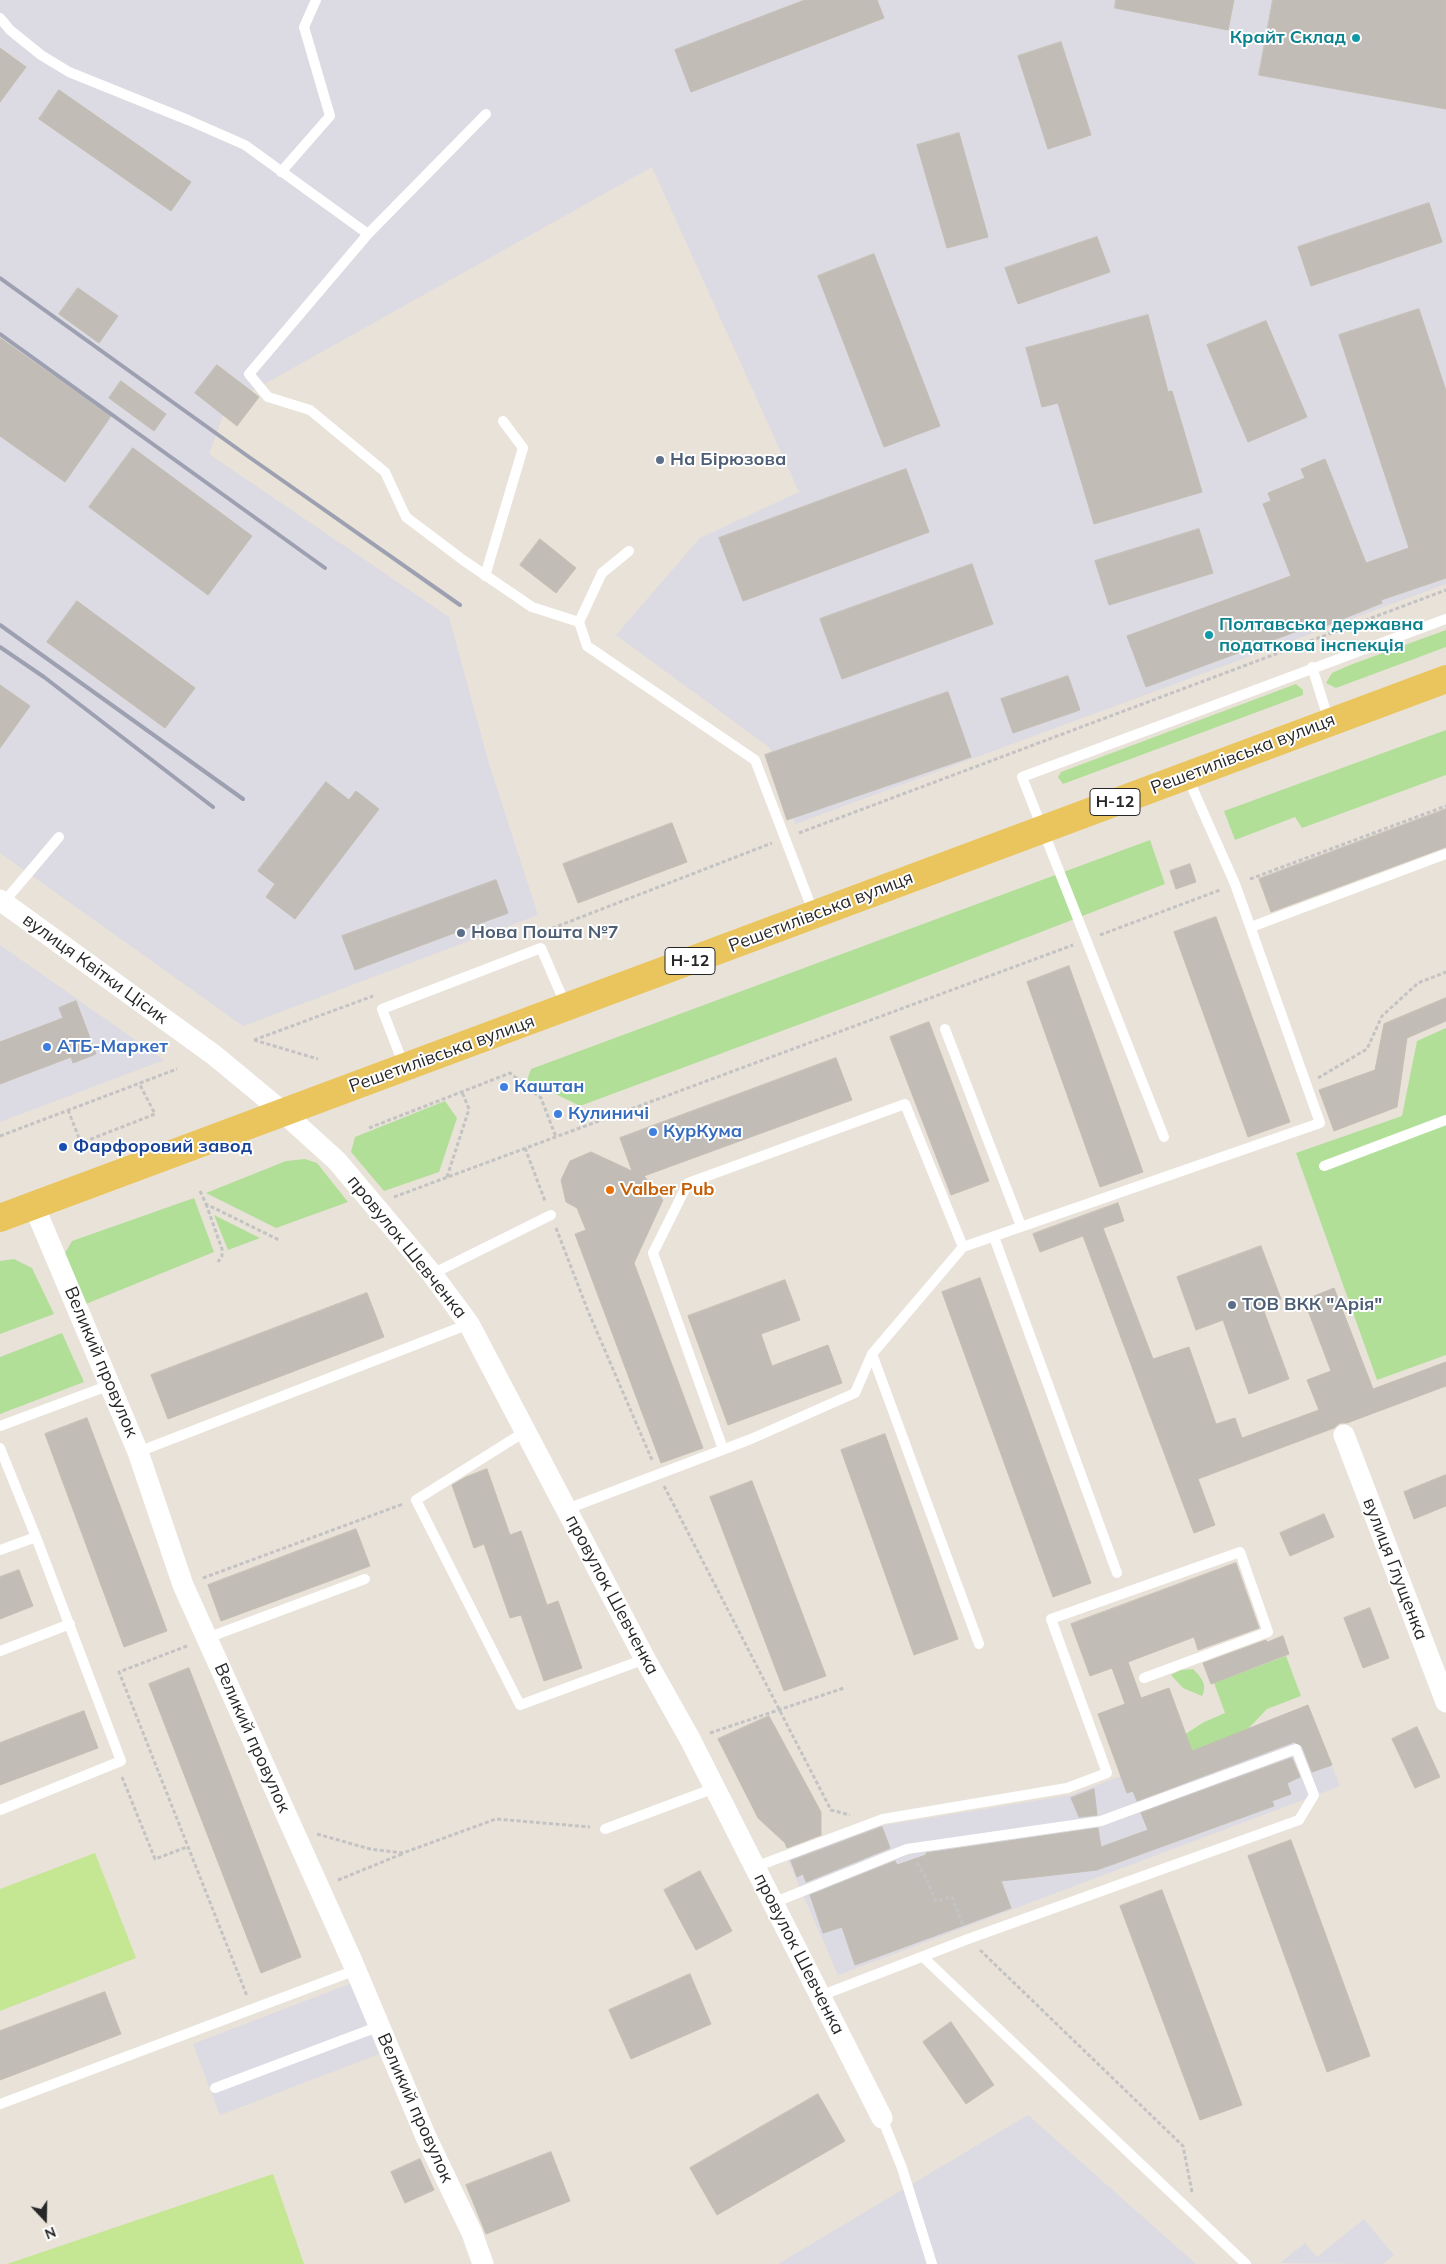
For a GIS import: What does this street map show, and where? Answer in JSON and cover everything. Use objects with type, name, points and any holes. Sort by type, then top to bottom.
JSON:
[{"type":"main road","name":"Решетилівська вулиця","points":[[0,1218],[1446,679]]},
{"type":"street","name":"вулиця Квітки Цісик","points":[[2,902],[214,1055],[284,1113]]},
{"type":"street","name":"провулок Шевченка","points":[[284,1113],[337,1162],[432,1274],[470,1324],[645,1659],[690,1739],[882,2118]]},
{"type":"street","name":"Великий провулок","points":[[34,1206],[138,1452],[182,1585],[356,1970],[426,2136],[472,2233],[483,2264]]},
{"type":"street","name":"вулиця Глущенка","points":[[1344,1436],[1446,1702]]},
{"type":"lane","points":[[281,172],[330,116],[304,27],[316,0]]},
{"type":"lane","points":[[0,18],[10,30],[41,55],[69,72],[245,145],[368,234]]},
{"type":"lane","points":[[486,114],[368,234],[249,374],[268,397],[310,410],[385,472],[406,517],[485,576],[532,607],[579,622]]},
{"type":"lane","points":[[485,576],[523,448],[502,421]]},
{"type":"lane","points":[[629,551],[602,573],[579,622],[587,646],[755,760],[814,915]]},
{"type":"lane","points":[[1164,1137],[1022,776],[1312,667],[1446,619]]},
{"type":"lane","points":[[1312,667],[1330,721]]},
{"type":"lane","points":[[567,1509],[723,1449],[855,1393],[872,1354],[963,1247],[1320,1123],[1235,884],[1186,775]]},
{"type":"lane","points":[[2,902],[59,837]]},
{"type":"lane","points":[[1251,927],[1446,854]]},
{"type":"lane","points":[[405,1067],[382,1009],[541,948],[567,1007]]},
{"type":"lane","points":[[945,1030],[1021,1226]]},
{"type":"lane","points":[[723,1449],[653,1253],[688,1183],[905,1104],[963,1247]]},
{"type":"lane","points":[[1324,1166],[1446,1120]]},
{"type":"lane","points":[[432,1274],[550,1216]]},
{"type":"lane","points":[[994,1237],[1117,1573]]},
{"type":"lane","points":[[138,1452],[470,1324]]},
{"type":"lane","points":[[872,1354],[979,1644]]},
{"type":"lane","points":[[0,1426],[110,1385]]},
{"type":"lane","points":[[526,1431],[416,1500],[520,1705],[645,1659]]},
{"type":"lane","points":[[0,1448],[70,1624],[121,1761],[0,1810]]},
{"type":"lane","points":[[0,1550],[36,1537]]},
{"type":"lane","points":[[755,1867],[876,1822],[1067,1788],[1107,1773],[1051,1620],[1240,1552],[1268,1632],[1144,1678]]},
{"type":"lane","points":[[207,1638],[366,1579]]},
{"type":"lane","points":[[0,1650],[70,1624]]},
{"type":"lane","points":[[773,1903],[907,1849],[1101,1821],[1296,1749],[1314,1795],[1299,1820],[968,1939],[924,1958],[820,1996]]},
{"type":"lane","points":[[605,1829],[715,1788]]},
{"type":"lane","points":[[924,1958],[1246,2264]]},
{"type":"lane","points":[[0,2104],[356,1970]]},
{"type":"lane","points":[[215,2088],[380,2026]]},
{"type":"lane","points":[[882,2118],[902,2168],[932,2264]]},
{"type":"path","points":[[535,934],[1446,590]]},
{"type":"path","points":[[393,1197],[1446,806]]},
{"type":"path","points":[[1307,1085],[1367,1049],[1382,1016],[1418,983],[1446,972]]},
{"type":"path","points":[[318,1059],[254,1040],[376,995]]},
{"type":"path","points":[[0,1136],[177,1069]]},
{"type":"path","points":[[369,1128],[510,1073],[541,1098],[556,1137]]},
{"type":"path","points":[[68,1110],[82,1143],[155,1114],[139,1083]]},
{"type":"path","points":[[446,1178],[469,1109],[462,1092]]},
{"type":"path","points":[[524,1148],[588,1311],[658,1473],[831,1810],[876,1822]]},
{"type":"path","points":[[200,1191],[222,1250],[222,1256],[218,1262]]},
{"type":"path","points":[[206,1204],[279,1240]]},
{"type":"path","points":[[182,1585],[416,1500]]},
{"type":"path","points":[[207,1638],[119,1672],[252,2010]]},
{"type":"path","points":[[690,1739],[844,1688]]},
{"type":"path","points":[[116,1763],[155,1859],[187,1847]]},
{"type":"path","points":[[319,1888],[402,1854],[496,1819],[556,1822],[605,1829]]},
{"type":"path","points":[[292,1828],[370,1849],[402,1854]]},
{"type":"path","points":[[907,1849],[925,1876],[936,1901],[952,1897],[968,1939],[1183,2146],[1198,2218]]},
{"type":"shaded area","points":[[0,0],[1446,0],[1446,584],[795,824],[770,748],[616,635],[700,538],[799,492],[652,167],[227,405],[209,454],[449,617],[489,764],[538,915],[243,1026],[0,853]]},
{"type":"shaded area","points":[[0,945],[164,1060],[0,1122]]},
{"type":"shaded area","points":[[1308,1705],[1340,1786],[838,1975],[788,1860],[880,1826],[1071,1795]]},
{"type":"shaded area","points":[[352,1983],[379,2054],[220,2115],[193,2044]]},
{"type":"shaded area","points":[[1028,2115],[1196,2264],[778,2264]]},
{"type":"shaded area","points":[[1364,2219],[1394,2255],[1383,2264],[1280,2263],[1305,2243],[1317,2257]]},
{"type":"green space","points":[[1446,630],[1446,647],[1336,688],[1326,683],[1332,673],[1350,665]]},
{"type":"green space","points":[[1296,684],[1303,690],[1303,695],[1063,784],[1058,777],[1061,772]]},
{"type":"green space","points":[[1446,730],[1446,775],[1302,828],[1295,817],[1235,840],[1224,811]]},
{"type":"green space","points":[[1150,840],[1165,884],[873,997],[580,1106],[527,1080],[531,1069]]},
{"type":"green space","points":[[1446,1028],[1446,1355],[1377,1380],[1296,1153],[1402,1116],[1417,1041]]},
{"type":"green space","points":[[445,1101],[457,1118],[439,1172],[384,1191],[351,1152],[355,1137]]},
{"type":"green space","points":[[305,1159],[317,1163],[348,1202],[276,1228],[206,1193],[286,1161]]},
{"type":"green space","points":[[194,1198],[214,1252],[81,1306],[65,1253],[72,1241]]},
{"type":"green space","points":[[214,1215],[260,1238],[228,1250]]},
{"type":"green space","points":[[14,1259],[32,1268],[54,1314],[0,1334],[0,1261]]},
{"type":"green space","points":[[62,1333],[84,1382],[0,1414],[0,1357]]},
{"type":"green space","points":[[1286,1656],[1301,1696],[1267,1709],[1242,1735],[1187,1753],[1181,1737],[1204,1722],[1225,1713],[1214,1683]]},
{"type":"green space","points":[[1193,1669],[1204,1685],[1202,1696],[1183,1688],[1171,1675],[1181,1670]]},
{"type":"green space","points":[[95,1853],[136,1958],[0,2011],[0,1889]]},
{"type":"green space","points":[[273,2174],[304,2264],[7,2264]]},
{"type":"building","points":[[805,0],[877,0],[884,18],[691,92],[675,50]]},
{"type":"building","points":[[1116,0],[1234,0],[1228,30],[1115,8]]},
{"type":"building","name":"Крайт Склад","points":[[1273,0],[1446,0],[1446,109],[1259,75]]},
{"type":"building","points":[[1061,42],[1091,135],[1048,149],[1018,56]]},
{"type":"building","points":[[0,48],[26,67],[0,102]]},
{"type":"building","points":[[59,90],[191,182],[171,211],[39,119]]},
{"type":"building","points":[[959,133],[988,237],[947,248],[917,145]]},
{"type":"building","points":[[1429,203],[1442,242],[1311,286],[1298,247]]},
{"type":"building","points":[[1097,237],[1110,272],[1018,304],[1005,268]]},
{"type":"building","points":[[874,254],[940,426],[884,447],[818,276]]},
{"type":"building","points":[[78,288],[118,316],[99,343],[59,314]]},
{"type":"building","points":[[1419,309],[1446,391],[1446,578],[1381,600],[1382,603],[1313,631],[1311,626],[1146,687],[1127,636],[1291,576],[1263,504],[1271,501],[1268,493],[1305,478],[1301,469],[1325,459],[1366,563],[1409,548],[1339,335]]},
{"type":"building","points":[[1148,315],[1168,392],[1172,391],[1202,492],[1094,524],[1058,403],[1042,407],[1026,348]]},
{"type":"building","points":[[1266,321],[1307,417],[1248,442],[1207,345]]},
{"type":"building","points":[[0,338],[111,416],[65,482],[0,436]]},
{"type":"building","points":[[217,365],[259,397],[237,426],[195,393]]},
{"type":"building","points":[[121,381],[166,414],[154,431],[109,398]]},
{"type":"building","points":[[133,448],[252,536],[208,595],[89,507]]},
{"type":"building","points":[[906,469],[929,532],[743,601],[719,538]]},
{"type":"building","points":[[1199,529],[1213,573],[1109,605],[1095,561]]},
{"type":"building","points":[[540,539],[576,568],[556,593],[520,565]]},
{"type":"building","points":[[972,564],[993,624],[842,679],[820,619]]},
{"type":"building","points":[[77,601],[195,688],[165,728],[47,642]]},
{"type":"building","points":[[1068,676],[1080,710],[1013,733],[1001,699]]},
{"type":"building","points":[[0,685],[30,706],[0,748]]},
{"type":"building","points":[[948,692],[971,757],[787,820],[765,755]]},
{"type":"building","points":[[326,782],[349,800],[356,791],[379,809],[295,919],[266,897],[275,884],[258,871]]},
{"type":"building","points":[[1446,809],[1446,847],[1271,912],[1259,879]]},
{"type":"building","points":[[672,823],[687,862],[578,903],[563,864]]},
{"type":"building","points":[[1190,864],[1196,882],[1176,889],[1170,871]]},
{"type":"building","points":[[496,880],[508,913],[355,970],[342,936]]},
{"type":"building","points":[[1216,917],[1290,1122],[1248,1137],[1174,932]]},
{"type":"building","points":[[1069,966],[1143,1172],[1100,1187],[1027,982]]},
{"type":"building","points":[[1446,998],[1446,1021],[1407,1038],[1397,1107],[1334,1131],[1319,1090],[1375,1070],[1384,1024]]},
{"type":"building","name":"АТБ-Маркет","points":[[76,1001],[96,1054],[73,1063],[71,1057],[0,1084],[0,1042],[63,1018],[59,1008]]},
{"type":"building","points":[[929,1022],[989,1181],[951,1195],[890,1037]]},
{"type":"building","points":[[836,1058],[852,1100],[644,1176],[663,1200],[634,1263],[703,1448],[661,1463],[575,1234],[586,1230],[577,1208],[566,1202],[561,1180],[570,1161],[591,1152],[632,1171],[620,1138]]},
{"type":"building","points":[[1118,1203],[1124,1221],[1103,1228],[1153,1359],[1189,1347],[1216,1424],[1235,1418],[1242,1438],[1319,1410],[1307,1380],[1331,1371],[1304,1300],[1334,1288],[1373,1389],[1446,1362],[1446,1386],[1347,1423],[1340,1423],[1334,1428],[1198,1479],[1215,1525],[1194,1533],[1083,1236],[1040,1252],[1033,1234]]},
{"type":"building","points":[[1261,1246],[1281,1299],[1262,1306],[1289,1379],[1249,1394],[1223,1320],[1196,1330],[1177,1277]]},
{"type":"building","points":[[980,1278],[1091,1583],[1053,1597],[942,1292]]},
{"type":"building","points":[[785,1280],[800,1320],[761,1334],[772,1366],[828,1345],[842,1383],[728,1425],[688,1316]]},
{"type":"building","points":[[367,1293],[384,1337],[168,1419],[151,1375]]},
{"type":"building","points":[[87,1418],[167,1631],[124,1647],[45,1434]]},
{"type":"building","points":[[885,1434],[958,1639],[914,1655],[841,1450]]},
{"type":"building","points":[[487,1469],[510,1535],[521,1531],[547,1605],[558,1601],[582,1668],[544,1681],[521,1615],[510,1618],[484,1544],[474,1548],[452,1485]]},
{"type":"building","points":[[1446,1475],[1446,1506],[1414,1519],[1404,1492]]},
{"type":"building","points":[[752,1481],[826,1676],[784,1691],[710,1497]]},
{"type":"building","points":[[1324,1514],[1334,1537],[1290,1556],[1280,1533]]},
{"type":"building","points":[[356,1529],[370,1566],[221,1621],[208,1585]]},
{"type":"building","points":[[1236,1563],[1259,1628],[1198,1650],[1194,1637],[1128,1662],[1141,1698],[1169,1688],[1192,1751],[1308,1705],[1332,1765],[1312,1772],[1302,1746],[1294,1742],[1137,1801],[1133,1791],[1127,1793],[1098,1714],[1125,1704],[1112,1668],[1090,1676],[1071,1624]]},
{"type":"building","points":[[19,1570],[33,1606],[0,1619],[0,1577]]},
{"type":"building","points":[[1370,1608],[1389,1658],[1363,1668],[1344,1618]]},
{"type":"building","points":[[1283,1636],[1289,1654],[1211,1684],[1203,1663],[1266,1640],[1267,1642]]},
{"type":"building","points":[[189,1668],[301,1957],[261,1973],[149,1684]]},
{"type":"building","points":[[84,1711],[98,1748],[0,1785],[0,1743]]},
{"type":"building","points":[[769,1716],[821,1812],[821,1835],[787,1848],[785,1843],[758,1818],[718,1739]]},
{"type":"building","points":[[1417,1727],[1440,1777],[1415,1788],[1392,1739]]},
{"type":"building","points":[[1292,1758],[1300,1777],[1287,1783],[1291,1794],[1272,1801],[1274,1806],[1097,1870],[1001,1881],[1011,1908],[855,1965],[842,1927],[823,1933],[810,1895],[895,1861],[897,1865],[926,1855],[926,1853],[1098,1828],[1101,1847],[1148,1830],[1141,1813]]},
{"type":"building","points":[[1094,1789],[1097,1815],[1079,1817],[1071,1798]]},
{"type":"building","points":[[882,1827],[890,1848],[806,1882],[803,1874],[797,1877],[791,1861]]},
{"type":"building","points":[[1291,1840],[1370,2056],[1327,2072],[1248,1856]]},
{"type":"building","points":[[700,1871],[732,1931],[696,1950],[664,1890]]},
{"type":"building","points":[[1162,1890],[1242,2105],[1200,2120],[1120,1906]]},
{"type":"building","points":[[690,1974],[711,2024],[631,2059],[609,2010]]},
{"type":"building","points":[[105,1992],[121,2034],[0,2080],[0,2031]]},
{"type":"building","points":[[951,2022],[994,2085],[966,2104],[923,2042]]},
{"type":"building","points":[[818,2094],[845,2141],[717,2215],[690,2168]]},
{"type":"building","points":[[551,2152],[570,2201],[486,2234],[466,2185]]},
{"type":"building","points":[[420,2159],[434,2190],[405,2203],[391,2172]]},
{"type":"railway","points":[[0,278],[249,457],[460,605]]},
{"type":"railway","points":[[0,334],[325,568]]},
{"type":"railway","points":[[0,625],[243,799]]},
{"type":"railway","points":[[0,647],[44,677],[213,807]]},
{"type":"place","name":"Крайт Склад","points":[[1356,38]]},
{"type":"place","name":"На Бірюзова","points":[[660,460]]},
{"type":"place","name":"Полтавська державна податкова інспекція","points":[[1209,635]]},
{"type":"place","name":"Нова Пошта №7","points":[[461,933]]},
{"type":"place","name":"АТБ-Маркет","points":[[47,1047]]},
{"type":"place","name":"Каштан","points":[[504,1087]]},
{"type":"place","name":"Кулиничі","points":[[558,1114]]},
{"type":"place","name":"КурКума","points":[[653,1132]]},
{"type":"place","name":"Фарфоровий завод","points":[[63,1147]]},
{"type":"place","name":"Valber Pub","points":[[610,1190]]},
{"type":"place","name":"ТОВ ВКК \"Арія\"","points":[[1232,1305]]}]
